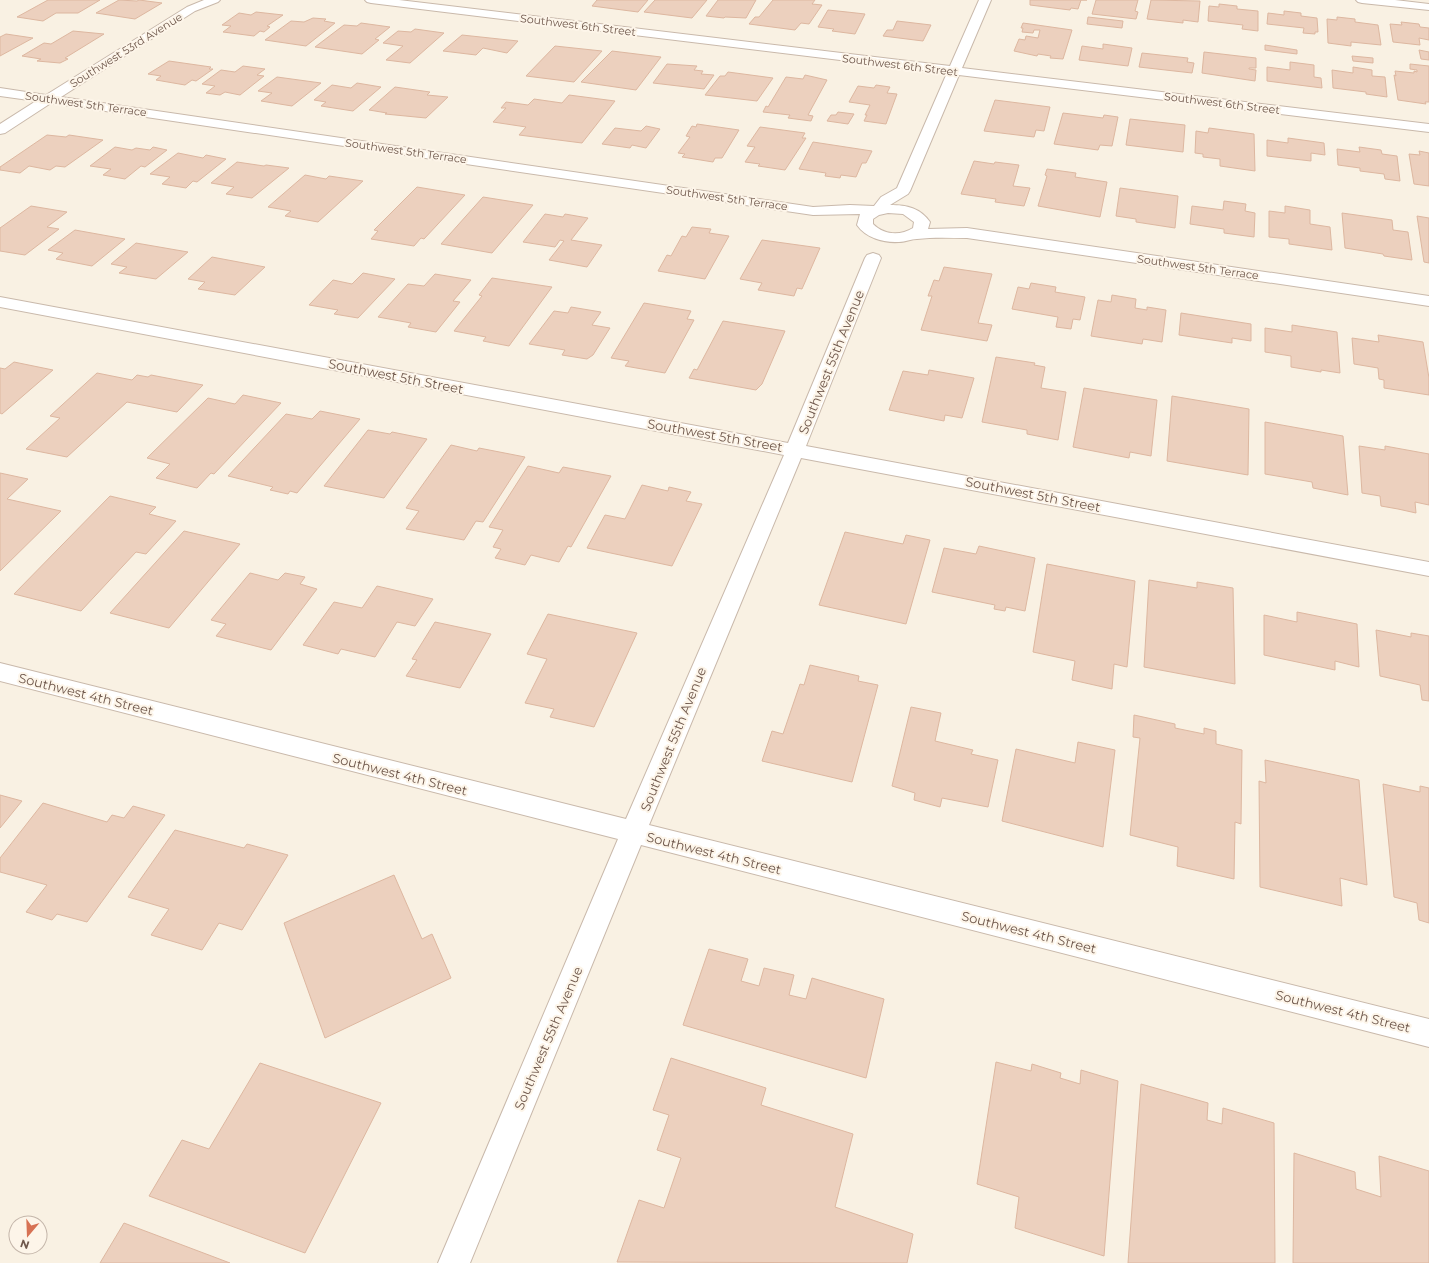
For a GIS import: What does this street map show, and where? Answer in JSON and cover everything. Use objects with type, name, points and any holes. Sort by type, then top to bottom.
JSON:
[{"type":"street","name":"Southwest 53rd Avenue","points":[[0,130],[193,4],[214,0]]},
{"type":"street","name":"Southwest 6th Street","points":[[371,0],[1429,128]]},
{"type":"street","points":[[882,255],[867,251],[868,229],[865,225],[866,217],[877,210],[886,200],[903,191],[985,0]]},
{"type":"street","points":[[1362,0],[1429,7]]},
{"type":"street","name":"Southwest 5th Terrace","points":[[0,92],[813,211],[898,209],[967,233]]},
{"type":"street","points":[[903,191],[912,198],[917,216],[922,222],[920,230],[909,235]]},
{"type":"street","name":"Southwest 5th Terrace","points":[[813,211],[846,224],[868,229],[884,236],[967,233],[1429,301]]},
{"type":"street","name":"Southwest 55th Avenue","points":[[454,1263],[697,679],[795,450],[882,255],[909,235]]},
{"type":"street","name":"Southwest 5th Street","points":[[0,302],[1429,569]]},
{"type":"street","name":"Southwest 4th Street","points":[[0,672],[1429,1033]]},
{"type":"building","points":[[48,0],[100,0],[78,13],[56,13],[43,21],[17,17]]},
{"type":"building","points":[[119,0],[139,0],[162,3],[135,19],[96,13]]},
{"type":"building","points":[[597,0],[648,0],[638,12],[592,6]]},
{"type":"building","points":[[655,0],[707,0],[692,18],[644,12]]},
{"type":"building","points":[[718,0],[756,0],[746,18],[706,16]]},
{"type":"building","points":[[773,0],[815,0],[812,4],[822,5],[809,24],[801,23],[795,30],[749,24],[755,17],[759,17]]},
{"type":"building","points":[[1030,0],[1081,0],[1078,9],[1071,8],[1070,10],[1030,5]]},
{"type":"building","points":[[1096,0],[1138,0],[1135,11],[1138,12],[1136,19],[1092,14]]},
{"type":"building","points":[[1151,0],[1200,1],[1198,22],[1183,20],[1183,23],[1147,19]]},
{"type":"building","points":[[1219,4],[1237,6],[1237,9],[1258,11],[1258,31],[1242,29],[1243,25],[1208,21],[1209,6],[1219,7]]},
{"type":"building","points":[[828,10],[865,14],[855,34],[832,31],[834,29],[818,27]]},
{"type":"building","points":[[1284,11],[1301,13],[1301,16],[1317,18],[1318,32],[1315,32],[1315,34],[1303,33],[1304,28],[1267,24],[1268,13],[1284,15]]},
{"type":"building","points":[[256,12],[283,15],[267,26],[270,27],[264,32],[260,31],[254,36],[223,32],[231,26],[222,25],[239,13],[251,15]]},
{"type":"building","points":[[1088,17],[1123,21],[1122,28],[1087,24]]},
{"type":"building","points":[[1337,17],[1355,19],[1355,22],[1378,25],[1381,45],[1351,42],[1351,46],[1328,43],[1327,19],[1337,20]]},
{"type":"building","points":[[313,18],[326,19],[324,21],[335,23],[306,46],[265,40],[291,21],[304,22]]},
{"type":"building","points":[[897,21],[931,25],[923,41],[883,36],[887,30],[893,30]]},
{"type":"building","points":[[1401,22],[1419,24],[1420,27],[1429,28],[1429,40],[1419,38],[1420,45],[1393,42],[1390,24],[1402,25]]},
{"type":"building","points":[[361,23],[390,27],[375,39],[379,40],[362,54],[315,47],[344,25],[357,26]]},
{"type":"building","points":[[1023,23],[1072,30],[1063,59],[1050,58],[1051,56],[1038,54],[1037,56],[1014,51],[1019,39],[1025,40],[1026,36],[1038,38],[1040,30],[1034,30],[1033,33],[1022,32],[1023,28],[1021,28]]},
{"type":"building","points":[[415,29],[444,33],[410,63],[386,60],[403,46],[383,43],[398,31],[411,32]]},
{"type":"building","points":[[73,31],[104,34],[65,58],[68,59],[60,63],[37,61],[41,59],[22,56],[44,43],[51,44]]},
{"type":"building","points":[[6,34],[33,38],[0,56],[0,37]]},
{"type":"building","points":[[462,35],[518,41],[507,53],[483,48],[476,55],[443,51]]},
{"type":"building","points":[[1103,44],[1132,48],[1128,66],[1079,60],[1082,46],[1103,49]]},
{"type":"building","points":[[1265,45],[1297,50],[1297,54],[1265,50]]},
{"type":"building","points":[[555,46],[602,51],[574,82],[526,76]]},
{"type":"building","points":[[1419,50],[1429,52],[1429,60],[1421,59]]},
{"type":"building","points":[[612,51],[661,57],[636,90],[581,82]]},
{"type":"building","points":[[1204,52],[1256,58],[1256,68],[1249,68],[1256,70],[1255,81],[1202,73]]},
{"type":"building","points":[[1142,53],[1188,58],[1187,62],[1194,63],[1192,73],[1139,67]]},
{"type":"building","points":[[1352,56],[1373,58],[1373,63],[1353,61]]},
{"type":"building","points":[[169,61],[211,67],[209,69],[213,69],[196,81],[192,80],[185,85],[156,80],[161,76],[148,74]]},
{"type":"building","points":[[1290,62],[1314,65],[1314,77],[1321,78],[1322,88],[1267,81],[1267,67],[1290,70]]},
{"type":"building","points":[[667,64],[697,66],[694,70],[703,71],[701,74],[714,75],[704,89],[653,83]]},
{"type":"building","points":[[1410,64],[1429,66],[1429,102],[1425,102],[1426,104],[1398,100],[1394,75],[1396,76],[1395,71],[1417,72],[1417,70],[1410,69]]},
{"type":"building","points":[[243,66],[265,69],[257,75],[264,76],[240,95],[225,92],[220,95],[206,93],[215,86],[202,84],[221,70],[235,72]]},
{"type":"building","points":[[1353,67],[1372,70],[1372,76],[1385,77],[1387,97],[1366,94],[1366,92],[1333,88],[1332,70],[1353,73]]},
{"type":"building","points":[[728,72],[773,78],[757,101],[705,95],[720,76],[725,76]]},
{"type":"building","points":[[805,75],[827,80],[808,115],[813,116],[811,121],[788,118],[790,115],[763,112],[766,106],[768,107],[786,77],[803,79]]},
{"type":"building","points":[[277,77],[321,83],[292,106],[261,101],[272,93],[258,91]]},
{"type":"building","points":[[357,83],[381,87],[353,111],[321,106],[326,102],[314,100],[332,85],[351,88]]},
{"type":"building","points":[[876,85],[890,87],[887,93],[897,94],[886,124],[864,121],[870,105],[849,102],[858,86],[874,88]]},
{"type":"building","points":[[395,87],[430,92],[427,95],[448,97],[426,118],[385,114],[387,113],[369,110]]},
{"type":"building","points":[[569,95],[615,101],[582,143],[519,135],[526,127],[493,122],[506,108],[501,108],[506,102],[528,105],[534,99],[562,103]]},
{"type":"building","points":[[995,100],[1050,107],[1044,131],[1036,130],[1034,137],[984,131]]},
{"type":"building","points":[[838,112],[854,114],[848,124],[827,121],[831,115],[836,115]]},
{"type":"building","points":[[1063,113],[1103,118],[1104,115],[1118,117],[1112,146],[1100,145],[1098,150],[1054,144]]},
{"type":"building","points":[[1130,119],[1185,125],[1183,152],[1126,145]]},
{"type":"building","points":[[697,124],[739,130],[722,158],[715,158],[713,162],[682,157],[685,154],[678,153],[690,137],[686,136],[692,126],[696,127]]},
{"type":"building","points":[[646,126],[660,129],[646,148],[632,145],[630,148],[602,144],[615,128],[641,131]]},
{"type":"building","points":[[760,127],[805,133],[802,138],[806,138],[785,170],[758,166],[760,164],[745,162],[755,147],[747,146]]},
{"type":"building","points":[[1209,128],[1254,134],[1255,171],[1220,166],[1220,159],[1203,157],[1203,154],[1195,153],[1196,131],[1208,133]]},
{"type":"building","points":[[47,135],[66,137],[69,135],[103,140],[65,167],[56,166],[50,170],[29,166],[20,173],[0,170],[0,167]]},
{"type":"building","points":[[1288,138],[1324,143],[1325,155],[1311,153],[1311,161],[1267,156],[1267,140],[1288,143]]},
{"type":"building","points":[[813,142],[872,151],[866,163],[862,163],[856,177],[841,175],[840,178],[825,176],[826,173],[799,169]]},
{"type":"building","points":[[115,147],[132,150],[136,148],[150,150],[153,147],[167,150],[145,167],[141,166],[125,179],[103,175],[111,169],[90,166]]},
{"type":"building","points":[[1359,147],[1381,150],[1382,154],[1397,156],[1400,181],[1385,179],[1384,174],[1360,171],[1360,168],[1338,165],[1337,149],[1360,152]]},
{"type":"building","points":[[1419,151],[1429,153],[1429,186],[1414,184],[1409,154],[1420,155]]},
{"type":"building","points":[[178,153],[203,158],[206,155],[226,159],[197,182],[193,181],[186,188],[162,184],[170,177],[150,174]]},
{"type":"building","points":[[974,161],[994,164],[995,162],[1019,165],[1013,186],[1030,188],[1024,206],[995,202],[996,199],[961,194]]},
{"type":"building","points":[[237,162],[289,168],[252,198],[226,194],[234,187],[211,183]]},
{"type":"building","points":[[1047,169],[1076,173],[1075,177],[1107,182],[1100,217],[1038,206],[1047,176],[1045,175]]},
{"type":"building","points":[[305,175],[326,179],[329,176],[363,181],[318,222],[285,216],[291,211],[268,207]]},
{"type":"building","points":[[417,187],[465,195],[424,239],[421,238],[414,246],[371,239],[378,231],[374,230]]},
{"type":"building","points":[[1120,188],[1178,196],[1175,228],[1136,222],[1136,219],[1116,216]]},
{"type":"building","points":[[483,197],[533,205],[492,253],[441,244]]},
{"type":"building","points":[[1224,201],[1246,204],[1245,211],[1255,213],[1254,237],[1224,233],[1224,229],[1190,224],[1192,206],[1223,210]]},
{"type":"building","points":[[31,206],[67,212],[47,227],[59,229],[25,255],[0,251],[0,228]]},
{"type":"building","points":[[1285,206],[1310,210],[1310,224],[1330,227],[1332,250],[1289,244],[1289,239],[1269,237],[1269,211],[1285,213]]},
{"type":"building","points":[[1342,213],[1392,220],[1393,230],[1408,232],[1412,260],[1345,248]]},
{"type":"building","points":[[545,214],[563,217],[565,214],[588,218],[571,240],[602,245],[587,267],[549,260],[564,241],[560,240],[555,247],[523,242]]},
{"type":"building","points":[[1417,216],[1429,218],[1429,263],[1424,262]]},
{"type":"building","points":[[692,227],[711,229],[709,233],[729,236],[705,279],[658,271],[667,255],[671,256],[682,236],[686,237]]},
{"type":"building","points":[[75,230],[125,239],[92,266],[56,259],[63,253],[48,250]]},
{"type":"building","points":[[762,240],[820,248],[802,289],[797,288],[794,296],[758,290],[762,283],[740,279]]},
{"type":"building","points":[[136,243],[188,252],[156,279],[119,273],[127,267],[111,264]]},
{"type":"building","points":[[212,257],[265,267],[235,295],[198,289],[205,282],[188,279]]},
{"type":"building","points":[[944,267],[992,274],[978,323],[992,325],[987,341],[921,330],[932,296],[928,296],[934,280],[939,281]]},
{"type":"building","points":[[363,273],[395,279],[358,318],[334,314],[338,310],[309,305],[333,280],[352,284]]},
{"type":"building","points":[[435,274],[471,280],[453,301],[460,302],[436,332],[408,327],[411,323],[378,317],[408,284],[424,286]]},
{"type":"building","points":[[492,278],[552,287],[509,346],[483,341],[486,337],[454,331],[482,296],[479,295]]},
{"type":"building","points":[[1031,283],[1056,287],[1055,292],[1085,297],[1080,320],[1073,319],[1071,329],[1056,327],[1058,317],[1012,309],[1018,287],[1029,289]]},
{"type":"building","points":[[1112,295],[1136,299],[1135,308],[1147,310],[1147,307],[1166,310],[1162,342],[1143,339],[1142,344],[1091,336],[1098,300],[1111,302]]},
{"type":"building","points":[[644,303],[691,311],[687,319],[694,320],[665,373],[625,366],[629,361],[611,358]]},
{"type":"building","points":[[571,307],[601,312],[592,325],[610,328],[593,355],[587,359],[562,355],[565,350],[529,344],[554,311],[568,313]]},
{"type":"building","points":[[1181,313],[1251,324],[1251,341],[1232,338],[1232,343],[1179,335]]},
{"type":"building","points":[[723,321],[785,331],[762,384],[756,390],[689,378],[694,369],[697,370]]},
{"type":"building","points":[[1292,325],[1337,332],[1340,373],[1321,370],[1321,372],[1291,367],[1291,356],[1265,352],[1265,328],[1292,332]]},
{"type":"building","points":[[1378,335],[1423,342],[1429,378],[1429,395],[1384,388],[1384,380],[1379,379],[1378,368],[1354,364],[1352,338],[1379,342]]},
{"type":"building","points":[[996,357],[1035,363],[1034,365],[1045,367],[1041,388],[1066,392],[1058,440],[1027,434],[1027,430],[982,422]]},
{"type":"building","points":[[14,362],[53,370],[2,414],[0,413],[0,368],[5,369]]},
{"type":"building","points":[[929,370],[974,378],[962,418],[945,415],[944,421],[889,410],[903,371],[928,375]]},
{"type":"building","points":[[97,373],[132,380],[137,375],[148,377],[151,375],[203,385],[177,412],[127,402],[67,457],[26,449],[60,418],[50,416]]},
{"type":"building","points":[[1084,388],[1157,400],[1151,456],[1130,452],[1129,458],[1073,447]]},
{"type":"building","points":[[243,395],[281,403],[214,474],[211,473],[197,488],[156,478],[170,464],[147,458],[208,398],[235,404]]},
{"type":"building","points":[[1172,396],[1249,409],[1248,475],[1167,461]]},
{"type":"building","points":[[320,411],[360,419],[297,493],[290,491],[288,494],[270,490],[273,487],[228,476],[286,414],[312,419]]},
{"type":"building","points":[[1265,422],[1343,436],[1348,495],[1313,488],[1312,482],[1265,474]]},
{"type":"building","points":[[368,430],[390,434],[392,432],[427,439],[384,498],[324,486]]},
{"type":"building","points":[[451,445],[477,451],[479,448],[525,457],[483,522],[476,521],[464,540],[406,529],[419,511],[406,508]]},
{"type":"building","points":[[1359,446],[1385,450],[1385,446],[1429,454],[1429,505],[1415,502],[1416,513],[1381,506],[1380,496],[1362,493]]},
{"type":"building","points":[[528,466],[559,473],[563,467],[611,476],[571,547],[568,546],[559,562],[531,555],[525,565],[495,558],[501,549],[493,547],[503,530],[489,527]]},
{"type":"building","points":[[0,473],[28,479],[7,499],[61,511],[0,571]]},
{"type":"building","points":[[642,485],[668,491],[669,487],[691,492],[686,501],[702,504],[672,566],[587,548],[605,515],[625,519]]},
{"type":"building","points":[[110,496],[156,507],[149,514],[176,521],[146,554],[136,552],[81,611],[14,594]]},
{"type":"building","points":[[184,531],[240,544],[169,628],[110,613]]},
{"type":"building","points":[[845,532],[903,544],[906,535],[930,540],[906,624],[819,605]]},
{"type":"building","points":[[979,546],[1035,558],[1025,611],[1006,607],[1005,611],[994,609],[995,605],[932,592],[944,548],[976,554]]},
{"type":"building","points":[[1047,564],[1135,581],[1127,667],[1114,664],[1112,689],[1072,680],[1075,661],[1033,652]]},
{"type":"building","points":[[250,573],[278,580],[285,573],[305,577],[300,584],[317,589],[271,650],[216,636],[226,624],[211,620]]},
{"type":"building","points":[[1149,580],[1197,588],[1197,582],[1233,588],[1235,684],[1144,667]]},
{"type":"building","points":[[377,586],[433,599],[415,626],[397,622],[375,657],[341,649],[338,654],[303,645],[334,602],[362,608]]},
{"type":"building","points":[[1297,612],[1357,624],[1359,667],[1335,661],[1335,670],[1264,655],[1264,615],[1297,622]]},
{"type":"building","points":[[548,614],[637,633],[594,727],[550,717],[554,709],[525,703],[547,659],[527,654]]},
{"type":"building","points":[[435,622],[491,634],[460,688],[406,676],[417,660],[412,659]]},
{"type":"building","points":[[1376,630],[1411,637],[1411,633],[1429,636],[1429,701],[1422,700],[1420,685],[1380,676]]},
{"type":"building","points":[[810,665],[859,676],[858,681],[878,685],[852,782],[762,761],[772,731],[783,734],[800,684],[804,685]]},
{"type":"building","points":[[911,707],[941,713],[935,741],[973,750],[971,754],[998,760],[988,807],[942,798],[940,807],[914,800],[915,793],[892,786]]},
{"type":"building","points":[[1134,715],[1175,724],[1175,728],[1204,734],[1204,728],[1216,731],[1216,744],[1242,750],[1241,824],[1235,822],[1234,879],[1177,866],[1178,847],[1130,835],[1140,738],[1133,737]]},
{"type":"building","points":[[1078,742],[1115,750],[1103,847],[1002,821],[1016,749],[1075,763]]},
{"type":"building","points":[[1265,760],[1359,780],[1367,885],[1340,878],[1342,906],[1260,887],[1259,781],[1266,783]]},
{"type":"building","points":[[1383,784],[1420,792],[1420,786],[1429,788],[1429,923],[1419,920],[1417,903],[1394,897]]},
{"type":"building","points":[[0,795],[22,801],[0,828]]},
{"type":"building","points":[[43,803],[107,822],[112,815],[124,818],[133,806],[165,815],[87,922],[57,914],[52,920],[26,912],[47,885],[0,872],[0,858]]},
{"type":"building","points":[[175,830],[244,848],[247,844],[288,855],[242,930],[219,923],[202,950],[151,935],[169,909],[128,897]]},
{"type":"building","points":[[394,875],[422,939],[432,934],[451,978],[325,1038],[284,923]]},
{"type":"building","points":[[709,949],[748,959],[741,981],[759,986],[764,968],[794,975],[789,995],[806,999],[812,978],[884,999],[866,1078],[683,1025]]},
{"type":"building","points":[[671,1058],[766,1088],[761,1105],[853,1134],[835,1207],[913,1234],[907,1263],[617,1262],[639,1200],[664,1208],[681,1158],[657,1150],[669,1115],[653,1110]]},
{"type":"building","points":[[996,1062],[1031,1071],[1032,1064],[1061,1073],[1060,1078],[1080,1084],[1081,1070],[1118,1081],[1104,1256],[1015,1228],[1019,1197],[977,1184]]},
{"type":"building","points":[[260,1063],[381,1103],[305,1253],[149,1196],[182,1140],[209,1149]]},
{"type":"building","points":[[1141,1084],[1208,1103],[1207,1120],[1222,1124],[1223,1108],[1274,1123],[1275,1263],[1128,1263]]},
{"type":"building","points":[[1294,1153],[1355,1172],[1356,1189],[1381,1197],[1379,1156],[1429,1171],[1429,1263],[1293,1263]]},
{"type":"building","points":[[124,1223],[230,1263],[100,1263]]}]
